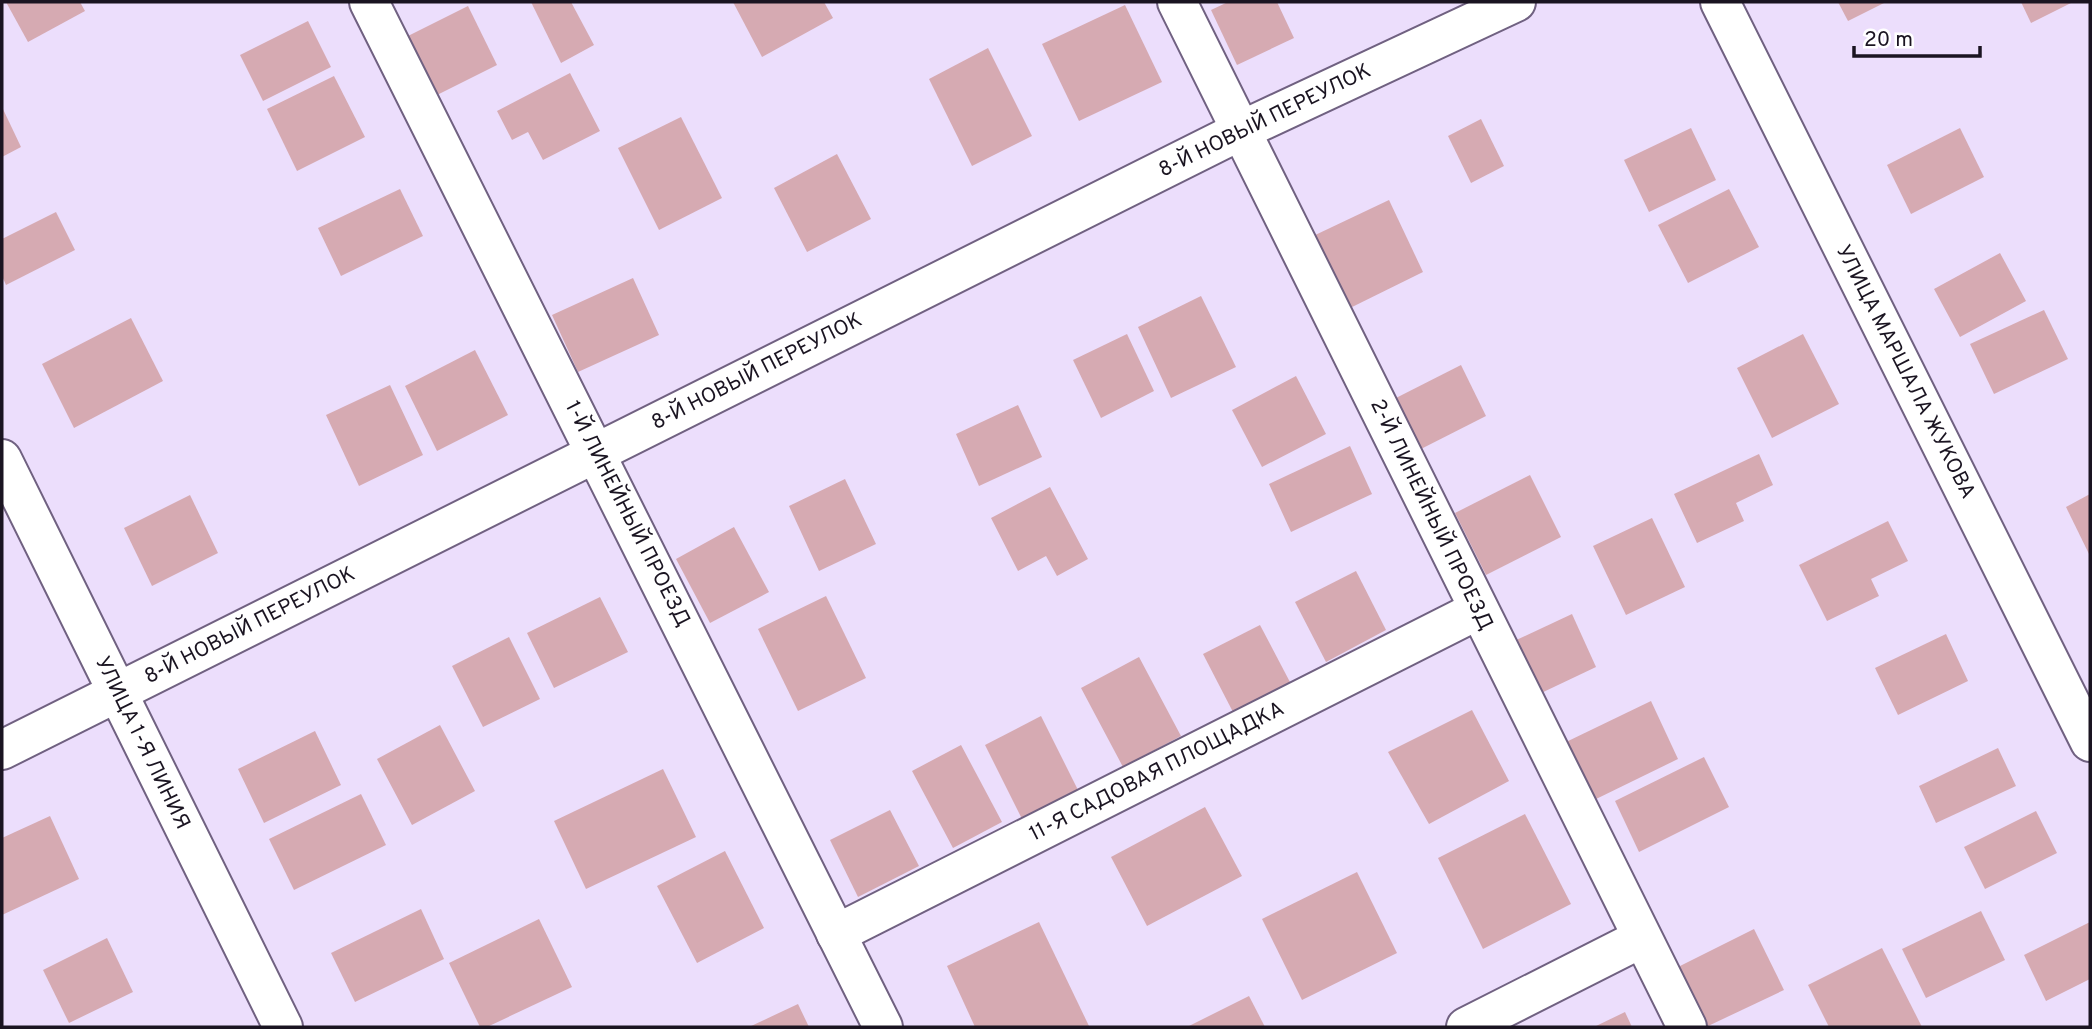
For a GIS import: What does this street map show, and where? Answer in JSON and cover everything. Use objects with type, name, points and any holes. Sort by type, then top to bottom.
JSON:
[{"type":"street","name":"2-Й ЛИНЕЙНЫЙ ПРОЕЗД","points":[[1177,2],[1687,1027]]},
{"type":"street","name":"8-Й НОВЫЙ ПЕРЕУЛОК","points":[[2,750],[1240,131],[1516,2]]},
{"type":"street","name":"УЛИЦА МАРШАЛА ЖУКОВА","points":[[1720,2],[2090,742]]},
{"type":"street","name":"1-Й ЛИНЕЙНЫЙ ПРОЕЗД","points":[[379,5],[597,453],[883,1027]]},
{"type":"street","name":"УЛИЦА 1-Я ЛИНИЯ","points":[[2,459],[283,1027]]},
{"type":"street","name":"11-Я САДОВАЯ ПЛОЩАДКА","points":[[836,934],[1478,610]]},
{"type":"street","points":[[1466,1027],[1642,938]]},
{"type":"building","points":[[6,2],[80,2],[85,11],[28,42]]},
{"type":"building","points":[[531,2],[571,2],[594,45],[561,63]]},
{"type":"building","points":[[733,2],[824,2],[833,18],[762,57]]},
{"type":"building","points":[[1228,2],[1277,2],[1294,38],[1237,65],[1211,10]]},
{"type":"building","points":[[1838,2],[1886,2],[1848,21]]},
{"type":"building","points":[[2021,2],[2073,2],[2031,23]]},
{"type":"building","points":[[1125,5],[1162,82],[1079,121],[1042,44]]},
{"type":"building","points":[[468,6],[497,65],[435,96],[406,37]]},
{"type":"building","points":[[308,21],[331,67],[263,101],[240,55]]},
{"type":"building","points":[[988,48],[1032,136],[972,166],[929,79]]},
{"type":"building","points":[[570,73],[600,131],[543,160],[528,132],[512,140],[497,111]]},
{"type":"building","points":[[334,76],[365,137],[297,171],[267,109]]},
{"type":"building","points":[[2,107],[21,147],[2,157]]},
{"type":"building","points":[[681,117],[722,198],[659,230],[618,148]]},
{"type":"building","points":[[1481,119],[1504,166],[1471,183],[1448,136]]},
{"type":"building","points":[[1691,128],[1716,180],[1649,212],[1624,160]]},
{"type":"building","points":[[1960,128],[1984,177],[1911,214],[1887,165]]},
{"type":"building","points":[[837,154],[871,219],[807,252],[774,188]]},
{"type":"building","points":[[400,189],[423,236],[341,276],[318,228]]},
{"type":"building","points":[[1729,189],[1759,247],[1688,283],[1658,225]]},
{"type":"building","points":[[1389,200],[1423,272],[1346,310],[1311,237]]},
{"type":"building","points":[[56,212],[75,250],[6,285],[2,276],[2,239]]},
{"type":"building","points":[[2000,253],[2026,301],[1960,337],[1934,289]]},
{"type":"building","points":[[633,278],[659,335],[578,372],[552,315]]},
{"type":"building","points":[[1201,296],[1236,367],[1171,398],[1138,327]]},
{"type":"building","points":[[2044,310],[2068,359],[1994,394],[1970,344]]},
{"type":"building","points":[[131,318],[163,381],[74,428],[42,364]]},
{"type":"building","points":[[1127,334],[1154,391],[1101,418],[1073,360]]},
{"type":"building","points":[[1803,334],[1839,404],[1772,438],[1737,368]]},
{"type":"building","points":[[475,350],[508,415],[437,451],[405,386]]},
{"type":"building","points":[[1461,365],[1486,416],[1417,451],[1392,400]]},
{"type":"building","points":[[1296,376],[1326,434],[1262,467],[1232,410]]},
{"type":"building","points":[[390,385],[423,455],[359,486],[326,415]]},
{"type":"building","points":[[1018,405],[1042,457],[979,486],[956,434]]},
{"type":"building","points":[[1350,446],[1372,494],[1291,532],[1269,484]]},
{"type":"building","points":[[1759,454],[1773,485],[1736,503],[1744,521],[1697,543],[1674,494]]},
{"type":"building","points":[[1530,475],[1561,537],[1486,575],[1455,513]]},
{"type":"building","points":[[845,479],[876,544],[819,571],[789,506]]},
{"type":"building","points":[[1050,487],[1088,559],[1057,576],[1046,556],[1018,571],[991,518]]},
{"type":"building","points":[[2090,494],[2090,556],[2066,507]]},
{"type":"building","points":[[190,495],[218,553],[152,586],[124,528]]},
{"type":"building","points":[[1652,518],[1685,587],[1626,615],[1593,546]]},
{"type":"building","points":[[1888,521],[1908,561],[1871,579],[1879,596],[1827,621],[1799,565]]},
{"type":"building","points":[[734,527],[769,592],[710,623],[676,559]]},
{"type":"building","points":[[1356,571],[1386,630],[1326,662],[1295,602]]},
{"type":"building","points":[[826,596],[866,678],[798,711],[758,629]]},
{"type":"building","points":[[600,597],[628,652],[554,688],[527,633]]},
{"type":"building","points":[[1572,614],[1596,667],[1537,695],[1512,642]]},
{"type":"building","points":[[1260,625],[1291,684],[1234,714],[1203,654]]},
{"type":"building","points":[[1946,634],[1968,681],[1898,715],[1875,668]]},
{"type":"building","points":[[509,637],[540,699],[483,727],[452,666]]},
{"type":"building","points":[[1139,657],[1181,736],[1123,767],[1081,688]]},
{"type":"building","points":[[1651,701],[1678,759],[1592,801],[1564,743]]},
{"type":"building","points":[[1472,710],[1509,781],[1429,824],[1388,752]]},
{"type":"building","points":[[1041,716],[1078,790],[1022,819],[985,745]]},
{"type":"building","points":[[440,725],[475,791],[412,825],[377,759]]},
{"type":"building","points":[[315,731],[341,785],[264,823],[238,769]]},
{"type":"building","points":[[961,745],[1002,822],[953,848],[912,771]]},
{"type":"building","points":[[1998,748],[2016,786],[1936,823],[1919,786]]},
{"type":"building","points":[[1704,757],[1729,807],[1639,852],[1615,801]]},
{"type":"building","points":[[663,769],[696,837],[586,889],[554,821]]},
{"type":"building","points":[[361,794],[386,845],[294,890],[269,839]]},
{"type":"building","points":[[1205,807],[1242,876],[1147,926],[1111,857]]},
{"type":"building","points":[[890,810],[919,866],[858,897],[830,840]]},
{"type":"building","points":[[2036,811],[2057,853],[1985,889],[1964,847]]},
{"type":"building","points":[[1525,814],[1571,904],[1483,949],[1438,858]]},
{"type":"building","points":[[50,816],[79,879],[2,915],[2,838]]},
{"type":"building","points":[[725,851],[764,928],[697,963],[657,886]]},
{"type":"building","points":[[1357,872],[1397,953],[1302,1000],[1262,919]]},
{"type":"building","points":[[421,909],[444,959],[355,1002],[331,953]]},
{"type":"building","points":[[1981,911],[2005,960],[1926,998],[1902,949]]},
{"type":"building","points":[[539,919],[572,987],[487,1027],[480,1027],[449,963]]},
{"type":"building","points":[[1039,922],[1089,1026],[975,1027],[947,966]]},
{"type":"building","points":[[2090,922],[2090,979],[2046,1001],[2024,955]]},
{"type":"building","points":[[1754,929],[1784,990],[1706,1027],[1676,968]]},
{"type":"building","points":[[107,938],[133,992],[69,1023],[43,970]]},
{"type":"building","points":[[1882,948],[1922,1027],[1829,1027],[1808,985]]},
{"type":"building","points":[[1249,996],[1265,1027],[1187,1027]]},
{"type":"building","points":[[798,1004],[809,1027],[749,1027]]},
{"type":"building","points":[[1625,1012],[1632,1027],[1594,1027]]}]
